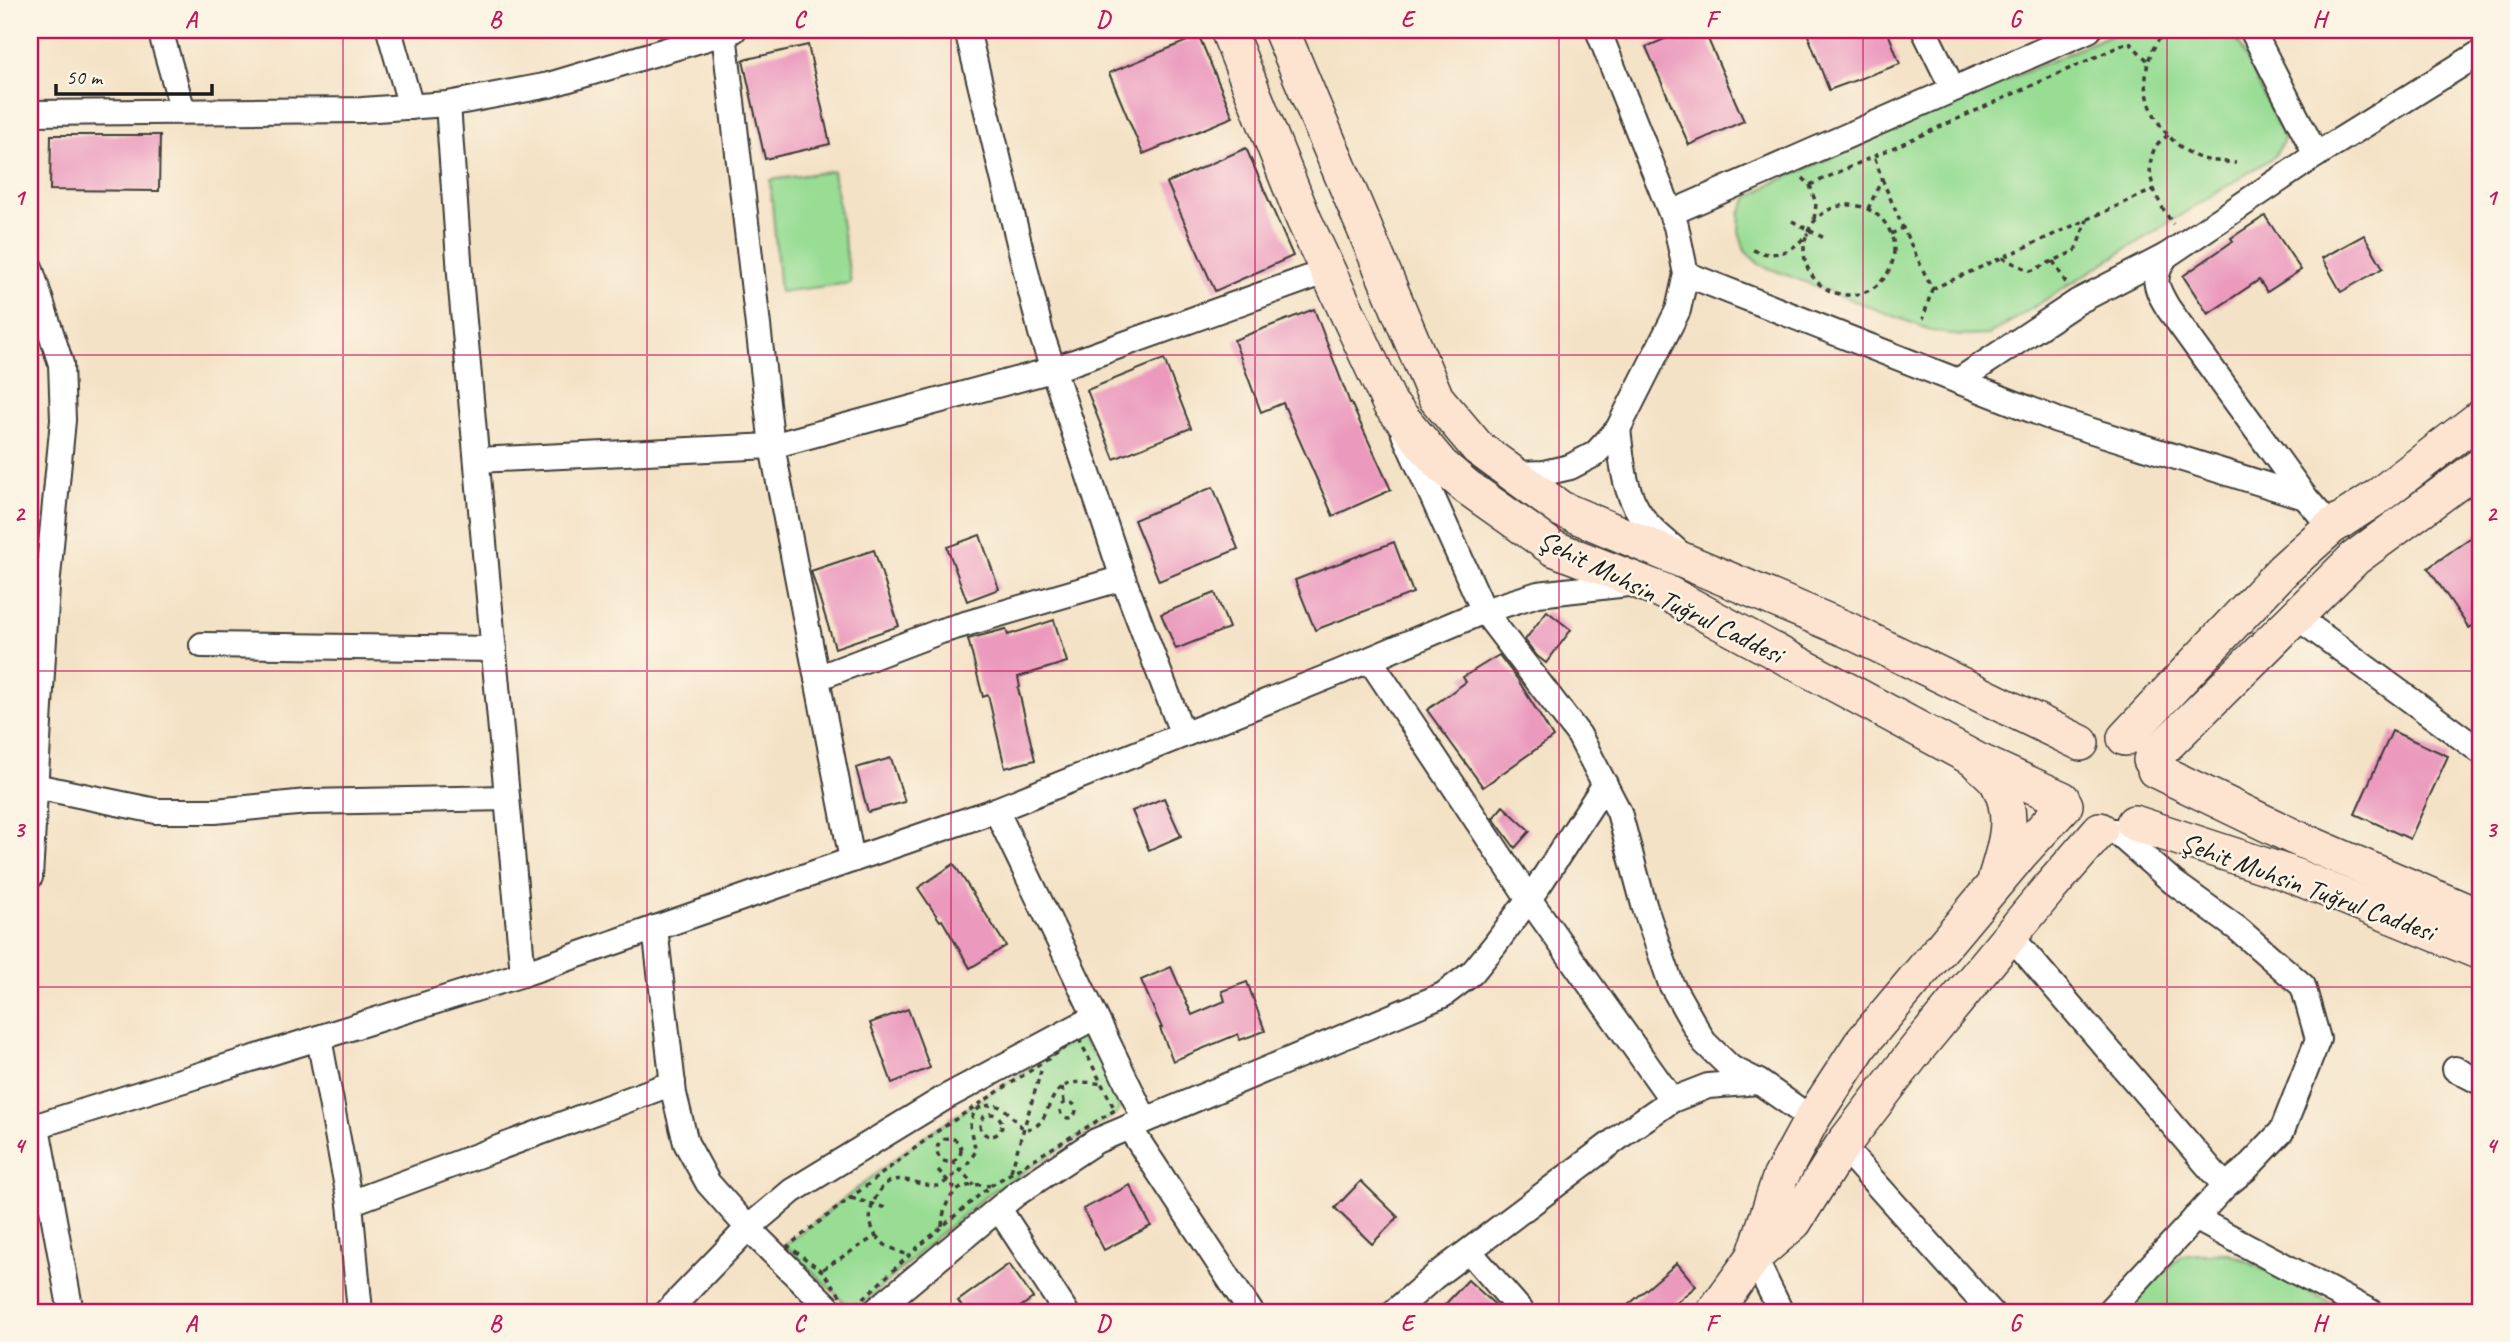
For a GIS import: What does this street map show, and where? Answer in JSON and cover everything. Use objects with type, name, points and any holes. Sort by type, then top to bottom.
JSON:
[{"type":"main road","name":"Şehit Muhsin Tuğrul Caddesi","points":[[1228,30],[1304,220],[1390,404],[1441,465],[1467,487],[1553,548],[1644,583],[1976,760],[2063,802]]},
{"type":"main road","name":"Şehit Muhsin Tuğrul Caddesi","points":[[1281,30],[1436,398],[1478,448],[1561,509],[1848,629],[2081,743]]},
{"type":"main road","points":[[2144,756],[2284,570],[2331,527],[2377,497],[2480,418]]},
{"type":"main road","points":[[2144,756],[2297,617],[2355,558],[2480,466]]},
{"type":"main road","points":[[1714,1312],[1754,1257],[1794,1222],[1842,1146],[2010,935],[2116,828],[2147,811],[2157,785],[2144,756],[2115,735],[2101,735],[2081,743],[2066,758],[2060,781],[2063,802],[2080,823],[2116,828]]},
{"type":"main road","name":"Şehit Muhsin Tuğrul Caddesi","points":[[2144,756],[2294,836],[2480,916]]},
{"type":"main road","points":[[1976,760],[1998,782],[2009,816],[2009,832],[1994,885]]},
{"type":"main road","points":[[1754,1257],[1780,1178],[1812,1119],[1861,1044],[2063,802]]},
{"type":"main road","name":"Şehit Muhsin Tuğrul Caddesi","points":[[2116,828],[2287,873],[2480,952]]},
{"type":"street","points":[[160,30],[183,111]]},
{"type":"street","points":[[389,30],[411,107]]},
{"type":"street","points":[[967,30],[1052,370],[1123,578],[1183,735]]},
{"type":"street","points":[[1514,474],[1545,474],[1570,467],[1595,454],[1618,429],[1678,310],[1686,274],[1676,226],[1598,30]]},
{"type":"street","points":[[1924,30],[1953,89]]},
{"type":"street","points":[[1671,213],[2089,30]]},
{"type":"street","points":[[2252,30],[2316,155]]},
{"type":"street","points":[[30,113],[362,110],[448,104],[549,85],[729,31],[772,446],[852,860]]},
{"type":"street","points":[[1958,381],[2077,302],[2176,250],[2316,155],[2480,53]]},
{"type":"street","points":[[448,104],[523,974]]},
{"type":"street","points":[[2176,250],[2157,269],[2156,288],[2305,496],[2331,527]]},
{"type":"street","points":[[30,267],[40,331],[61,364],[63,420],[32,786],[30,877]]},
{"type":"street","points":[[477,460],[772,446],[1052,370],[1328,271]]},
{"type":"street","points":[[1686,274],[2057,420],[2305,496]]},
{"type":"street","points":[[1390,404],[1484,611],[1579,735],[1619,812],[1644,905],[1671,984],[1704,1042],[1731,1068],[1759,1082],[1812,1119]]},
{"type":"street","points":[[1618,429],[1625,481],[1632,501],[1644,520],[1688,563]]},
{"type":"street","points":[[817,678],[941,631],[1123,578]]},
{"type":"street","points":[[71,1312],[33,1127],[523,974],[996,810],[1370,660],[1484,611],[1538,594],[1644,583]]},
{"type":"street","points":[[2297,617],[2480,751]]},
{"type":"street","points":[[202,645],[494,649]]},
{"type":"street","points":[[1370,660],[1529,899],[1672,1100]]},
{"type":"street","points":[[655,928],[673,1083],[686,1143],[708,1183],[748,1228],[853,1312],[999,1209],[1016,1194],[1096,1141],[1443,995],[1472,973],[1529,899],[1605,784]]},
{"type":"street","points":[[32,786],[156,811],[215,811],[307,802],[507,798]]},
{"type":"street","points":[[996,810],[1096,1017],[1137,1124],[1251,1312]]},
{"type":"street","points":[[2108,1312],[2225,1186],[2246,1169],[2282,1131],[2318,1039],[2303,986],[2238,929],[2174,882],[2116,828]]},
{"type":"street","points":[[2010,935],[2225,1186]]},
{"type":"street","points":[[667,1312],[748,1228],[792,1191],[946,1097],[1096,1017]]},
{"type":"street","points":[[319,1038],[350,1203],[360,1312]]},
{"type":"street","points":[[2455,1069],[2480,1082]]},
{"type":"street","points":[[1394,1312],[1434,1277],[1672,1100],[1709,1086],[1759,1082]]},
{"type":"street","points":[[350,1203],[673,1083]]},
{"type":"street","points":[[1842,1146],[1991,1312]]},
{"type":"street","points":[[999,1209],[1066,1312]]},
{"type":"street","points":[[2195,1218],[2371,1312]]},
{"type":"street","points":[[1469,1251],[1522,1312]]},
{"type":"street","points":[[1754,1257],[1781,1312]]},
{"type":"path","points":[[2166,30],[2157,39],[2148,61],[2145,90],[2156,119],[2168,134],[2195,156],[2236,163]]},
{"type":"path","points":[[1810,184],[2129,42],[2148,61]]},
{"type":"path","points":[[2168,134],[2156,146],[2150,172],[2158,204],[2176,250]]},
{"type":"path","points":[[1874,156],[1903,228],[1932,289],[1923,319]]},
{"type":"path","points":[[1753,250],[1767,256],[1796,248],[1810,230],[1815,221],[1827,211],[1841,206],[1857,206],[1868,209],[1883,220],[1891,234],[1894,248],[1892,264],[1875,287],[1848,295],[1821,285],[1811,275],[1804,248],[1810,230],[1814,218],[1816,204],[1810,184],[1790,161]]},
{"type":"path","points":[[1868,209],[1882,179]]},
{"type":"path","points":[[1932,289],[2155,189]]},
{"type":"path","points":[[2002,258],[2031,271],[2075,251],[2088,219]]},
{"type":"path","points":[[1792,220],[1824,238]]},
{"type":"path","points":[[1891,234],[1903,228]]},
{"type":"path","points":[[853,1312],[821,1270],[788,1246],[936,1132],[1079,1039],[1115,1110],[990,1186],[974,1185],[957,1191],[949,1198],[943,1212],[943,1226]]},
{"type":"path","points":[[1009,1175],[1044,1062]]},
{"type":"path","points":[[908,1256],[885,1245],[870,1226],[872,1204],[886,1183],[904,1179],[940,1186],[961,1170],[975,1151],[969,1129],[970,1121],[973,1114],[983,1106],[996,1104],[1003,1107],[1024,1129],[1032,1129],[1040,1125],[1050,1101],[1062,1087],[1074,1083],[1102,1084]]},
{"type":"path","points":[[1062,1087],[1062,1114],[1069,1117],[1074,1115]]},
{"type":"path","points":[[1064,1103],[1074,1104],[1074,1115],[1081,1132]]},
{"type":"path","points":[[983,1106],[983,1133],[989,1136],[997,1135],[1002,1130],[1001,1119],[995,1115],[985,1116]]},
{"type":"path","points":[[936,1132],[941,1141]]},
{"type":"path","points":[[952,1161],[960,1153],[958,1142],[952,1138],[941,1141],[937,1147],[938,1155],[944,1161],[952,1161],[974,1185]]},
{"type":"path","points":[[938,1170],[957,1191]]},
{"type":"path","points":[[851,1198],[886,1208]]},
{"type":"path","points":[[821,1270],[876,1236]]},
{"type":"green space","points":[[2121,30],[2233,30],[2284,139],[2275,156],[1989,335],[1960,336],[1933,331],[1760,265],[1745,251],[1739,232],[1740,213],[1748,198],[1771,184]]},
{"type":"green space","points":[[833,171],[851,283],[780,292],[770,180]]},
{"type":"green space","points":[[1079,1036],[1106,1068],[1120,1098],[1118,1113],[987,1195],[854,1312],[785,1245],[924,1136]]},
{"type":"green space","points":[[2229,1253],[2333,1303],[2325,1312],[2124,1312],[2181,1255]]},
{"type":"building","points":[[1685,30],[1704,30],[1744,121],[1689,145],[1646,47]]},
{"type":"building","points":[[1806,30],[1887,30],[1900,64],[1829,90]]},
{"type":"building","points":[[1199,36],[1233,117],[1143,154],[1109,73]]},
{"type":"building","points":[[808,45],[830,144],[765,159],[743,60]]},
{"type":"building","points":[[51,135],[160,135],[159,191],[50,190]]},
{"type":"building","points":[[1246,148],[1293,256],[1215,291],[1167,183]]},
{"type":"building","points":[[2265,216],[2301,270],[2267,292],[2259,280],[2208,314],[2183,276],[2233,241],[2231,238]]},
{"type":"building","points":[[2364,235],[2383,268],[2341,292],[2322,258]]},
{"type":"building","points":[[1314,309],[1350,403],[1391,490],[1333,516],[1283,403],[1261,412],[1234,340]]},
{"type":"building","points":[[1164,359],[1191,428],[1114,459],[1087,390]]},
{"type":"building","points":[[1213,487],[1238,549],[1159,581],[1134,520]]},
{"type":"building","points":[[2480,531],[2480,620],[2469,628],[2428,568]]},
{"type":"building","points":[[980,535],[999,589],[967,601],[947,547]]},
{"type":"building","points":[[1394,542],[1413,593],[1315,630],[1295,580]]},
{"type":"building","points":[[874,550],[899,626],[835,648],[811,571]]},
{"type":"building","points":[[1215,593],[1229,628],[1176,649],[1161,614]]},
{"type":"building","points":[[1547,611],[1571,630],[1546,663],[1525,640]]},
{"type":"building","points":[[1054,620],[1067,662],[1018,677],[1018,688],[1035,760],[1005,768],[988,695],[983,697],[968,639],[1006,629],[1008,635]]},
{"type":"building","points":[[1499,655],[1518,680],[1553,737],[1483,787],[1427,710],[1466,682],[1463,677]]},
{"type":"building","points":[[2392,731],[2448,756],[2410,839],[2355,814]]},
{"type":"building","points":[[891,758],[905,802],[868,812],[856,768]]},
{"type":"building","points":[[1164,798],[1181,836],[1149,850],[1132,811]]},
{"type":"building","points":[[1503,806],[1530,831],[1515,848],[1493,818]]},
{"type":"building","points":[[954,864],[1006,946],[970,968],[942,920],[940,921],[918,888]]},
{"type":"building","points":[[1171,967],[1192,1015],[1225,1001],[1222,991],[1247,982],[1265,1031],[1240,1040],[1238,1034],[1173,1061],[1141,980]]},
{"type":"building","points":[[908,1009],[930,1068],[892,1083],[870,1023]]},
{"type":"building","points":[[1361,1181],[1398,1217],[1372,1244],[1335,1208]]},
{"type":"building","points":[[1130,1185],[1151,1226],[1104,1250],[1083,1209]]},
{"type":"building","points":[[1677,1263],[1696,1286],[1665,1312],[1620,1312]]},
{"type":"building","points":[[1009,1264],[1033,1298],[1013,1312],[966,1312],[958,1301]]},
{"type":"building","points":[[1468,1280],[1501,1310],[1503,1312],[1438,1312]]}]
